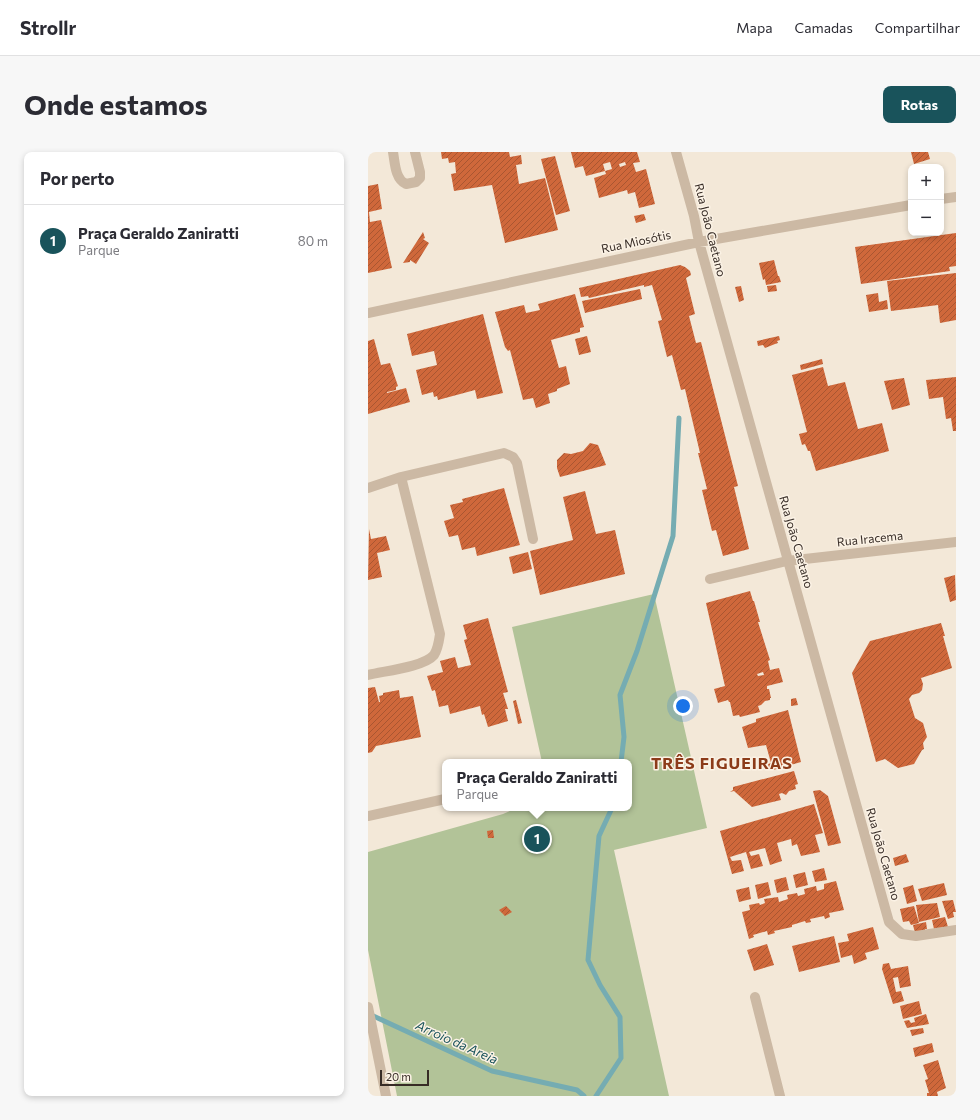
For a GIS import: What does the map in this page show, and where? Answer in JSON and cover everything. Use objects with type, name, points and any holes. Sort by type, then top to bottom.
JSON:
[{"type":"street","points":[[393,152],[399,178],[406,184],[416,182],[420,178],[415,152]]},
{"type":"street","name":"Rua João Caetano","points":[[676,152],[694,216],[699,242],[787,561],[889,922],[902,934],[916,936],[956,930]]},
{"type":"street","points":[[944,199],[956,197]]},
{"type":"street","name":"Rua Miosótis","points":[[368,313],[699,242],[908,206]]},
{"type":"street","points":[[368,488],[401,477],[504,453],[512,457],[518,463],[533,539]]},
{"type":"street","points":[[368,675],[423,663],[433,656],[438,648],[440,634],[401,477]]},
{"type":"street","name":"Rua Iracema","points":[[710,579],[787,561],[956,542]]},
{"type":"street","points":[[368,816],[442,800]]},
{"type":"street","points":[[755,997],[780,1096]]},
{"type":"street","points":[[368,1007],[386,1096]]},
{"type":"green space","points":[[654,594],[707,828],[614,850],[669,1096],[397,1096],[368,950],[368,852],[510,811],[632,811],[632,759],[541,759],[512,627]]},
{"type":"building","points":[[441,152],[509,152],[510,157],[521,155],[522,164],[516,165],[519,184],[545,178],[558,230],[505,243],[492,185],[454,191],[451,174],[456,173],[455,162],[449,163],[448,158],[442,159]]},
{"type":"building","points":[[571,152],[637,152],[640,162],[633,163],[636,172],[646,169],[655,204],[639,208],[635,192],[628,194],[627,190],[599,198],[594,178],[606,174],[605,171],[586,176],[583,166],[575,168]],"holes":[[[610,162],[612,169],[605,171],[603,164]],[[625,162],[626,165],[620,167],[619,164]]]},
{"type":"building","points":[[911,152],[928,152],[930,159],[914,164]]},
{"type":"building","points":[[555,156],[570,211],[556,215],[541,159]]},
{"type":"building","points":[[378,184],[382,209],[369,212],[370,222],[381,220],[392,268],[368,273],[368,186]]},
{"type":"building","points":[[644,214],[646,220],[636,223],[634,216]]},
{"type":"building","points":[[423,232],[425,238],[423,239],[429,243],[416,264],[410,260],[410,262],[403,263]]},
{"type":"building","points":[[956,233],[956,266],[949,267],[950,271],[861,284],[855,247],[944,236],[944,235]]},
{"type":"building","points":[[774,260],[781,282],[766,285],[765,279],[763,280],[759,263]]},
{"type":"building","points":[[680,265],[690,271],[691,275],[686,278],[695,314],[689,316],[696,343],[701,342],[738,486],[734,487],[749,549],[723,556],[716,530],[712,531],[702,490],[707,489],[685,389],[681,390],[672,355],[667,357],[658,321],[662,320],[652,285],[644,287],[644,285],[589,298],[588,296],[581,297],[579,288]]},
{"type":"building","points":[[956,273],[956,320],[940,323],[938,305],[891,311],[887,281]]},
{"type":"building","points":[[776,285],[777,291],[768,292],[767,286]]},
{"type":"building","points":[[741,286],[744,300],[739,302],[735,287]]},
{"type":"building","points":[[640,289],[642,299],[585,313],[582,301]]},
{"type":"building","points":[[878,293],[879,302],[887,300],[888,309],[869,312],[866,295]]},
{"type":"building","points":[[575,294],[584,327],[580,328],[580,332],[551,340],[559,368],[566,366],[570,384],[548,394],[550,403],[536,408],[533,398],[523,400],[510,350],[508,351],[505,347],[495,312],[524,305],[526,313],[540,310],[538,304]]},
{"type":"building","points":[[483,314],[503,393],[477,399],[475,390],[438,400],[437,396],[434,397],[433,392],[422,395],[416,370],[437,365],[434,351],[412,356],[407,334]]},
{"type":"building","points":[[587,336],[591,352],[579,355],[575,339]]},
{"type":"building","points":[[779,336],[780,340],[777,341],[778,343],[765,348],[763,345],[758,346],[757,341]]},
{"type":"building","points":[[374,339],[381,365],[390,363],[398,386],[396,387],[396,390],[387,393],[406,388],[410,402],[368,414],[368,341]]},
{"type":"building","points":[[822,359],[823,364],[801,370],[800,365]]},
{"type":"building","points":[[823,367],[828,386],[845,382],[858,429],[882,423],[889,451],[816,471],[810,451],[808,451],[805,444],[802,445],[799,434],[807,432],[792,375]]},
{"type":"building","points":[[956,377],[956,431],[953,431],[951,418],[946,419],[943,397],[929,399],[926,380]]},
{"type":"building","points":[[904,378],[910,405],[892,410],[884,381]]},
{"type":"building","points":[[590,443],[598,445],[606,465],[560,477],[557,468],[557,460],[564,453],[571,454],[583,451]]},
{"type":"building","points":[[504,488],[520,545],[477,556],[475,547],[462,550],[458,535],[449,537],[444,521],[454,518],[450,505],[463,502],[462,499]]},
{"type":"building","points":[[585,491],[596,534],[615,530],[625,574],[540,595],[530,551],[573,540],[563,497]]},
{"type":"building","points":[[369,529],[371,539],[386,536],[390,550],[377,553],[382,577],[368,580]]},
{"type":"building","points":[[528,552],[532,569],[513,574],[509,557]]},
{"type":"building","points":[[955,575],[956,600],[950,602],[944,578]]},
{"type":"building","points":[[750,591],[770,660],[768,661],[770,670],[779,668],[783,682],[767,686],[771,698],[758,706],[760,712],[740,717],[739,715],[733,716],[730,702],[728,700],[718,703],[714,689],[725,686],[706,603]],"holes":[[[763,672],[764,675],[758,676],[757,674]]]},
{"type":"building","points":[[488,618],[508,692],[503,693],[508,709],[505,709],[508,721],[488,727],[484,714],[482,715],[480,706],[450,714],[448,705],[439,707],[435,690],[432,691],[427,676],[443,672],[440,661],[455,657],[458,668],[471,665],[464,640],[467,639],[463,625]]},
{"type":"building","points":[[941,623],[952,668],[921,678],[923,684],[922,690],[919,693],[912,695],[909,699],[915,718],[923,723],[927,737],[923,743],[924,749],[914,764],[898,768],[885,759],[876,762],[852,673],[870,641]]},
{"type":"building","points":[[375,687],[379,702],[379,696],[383,695],[383,693],[399,690],[400,698],[413,696],[421,737],[376,746],[372,752],[368,753],[368,688]]},
{"type":"building","points":[[796,698],[798,705],[791,706],[791,699]]},
{"type":"building","points":[[516,700],[522,723],[518,724],[513,701]]},
{"type":"building","points":[[788,710],[801,762],[773,770],[772,768],[769,768],[768,764],[771,763],[766,745],[748,748],[742,727],[756,722],[756,719]]},
{"type":"building","points":[[794,771],[798,784],[795,785],[796,789],[789,791],[786,795],[782,793],[779,794],[781,800],[752,807],[734,791],[730,792],[733,790],[733,787]]},
{"type":"building","points":[[820,790],[828,796],[841,843],[828,846],[813,791]]},
{"type":"building","points":[[814,804],[823,833],[815,835],[820,852],[801,856],[797,844],[792,846],[791,839],[777,843],[782,861],[770,865],[765,848],[749,852],[751,856],[759,854],[763,866],[751,869],[746,852],[730,857],[732,861],[741,860],[744,871],[732,874],[720,831]]},
{"type":"building","points":[[493,830],[494,838],[488,838],[487,831]]},
{"type":"building","points":[[906,854],[909,862],[895,866],[893,858]]},
{"type":"building","points":[[824,868],[827,880],[815,882],[812,871]]},
{"type":"building","points":[[805,872],[808,885],[796,888],[793,875]]},
{"type":"building","points":[[786,877],[789,890],[777,893],[774,880]]},
{"type":"building","points":[[836,881],[844,910],[829,913],[830,917],[825,919],[824,916],[810,919],[811,922],[806,923],[805,921],[792,925],[792,927],[774,931],[775,933],[768,935],[767,931],[753,935],[754,937],[749,939],[742,912],[750,910],[749,905],[759,903],[760,905],[765,903],[764,899],[778,897],[779,902],[788,899],[787,895],[797,893],[798,896],[805,894],[804,889],[816,886],[817,891],[824,889],[824,884]]},
{"type":"building","points":[[768,882],[771,895],[758,899],[755,885]]},
{"type":"building","points":[[944,883],[947,895],[922,901],[918,889]]},
{"type":"building","points":[[913,885],[917,901],[907,904],[903,888]]},
{"type":"building","points":[[749,887],[751,899],[739,902],[736,890]]},
{"type":"building","points":[[953,900],[956,912],[953,912],[954,917],[948,919],[942,901]]},
{"type":"building","points":[[937,903],[940,917],[919,922],[916,905]]},
{"type":"building","points":[[506,906],[512,912],[505,916],[499,910]]},
{"type":"building","points":[[914,906],[919,923],[911,925],[909,921],[903,922],[900,909]]},
{"type":"building","points":[[945,917],[948,927],[934,929],[932,920]]},
{"type":"building","points":[[926,922],[927,929],[915,933],[913,925]]},
{"type":"building","points":[[873,927],[879,949],[865,953],[867,959],[854,964],[852,955],[841,958],[838,943],[849,941],[847,934]]},
{"type":"building","points":[[834,936],[840,962],[799,972],[792,946]]},
{"type":"building","points":[[767,944],[774,965],[754,971],[747,950]]},
{"type":"building","points":[[889,963],[891,969],[908,966],[911,986],[900,988],[898,977],[893,978],[896,992],[901,991],[904,1001],[893,1004],[882,969],[883,964]]},
{"type":"building","points":[[919,1001],[922,1014],[903,1019],[900,1006]]},
{"type":"building","points":[[926,1014],[929,1024],[907,1028],[904,1021],[909,1020],[911,1023],[915,1022],[914,1018]]},
{"type":"building","points":[[923,1028],[924,1033],[912,1036],[910,1030]]},
{"type":"building","points":[[932,1043],[934,1052],[915,1057],[913,1048]]},
{"type":"building","points":[[938,1060],[946,1088],[937,1092],[938,1096],[927,1096],[927,1093],[929,1093],[925,1080],[928,1079],[923,1065]]},
{"type":"waterway","points":[[621,759],[624,737],[620,695],[637,651],[673,536],[679,418]]},
{"type":"waterway","points":[[596,1096],[621,1058],[620,1017],[600,985],[588,960],[599,836],[611,811]]},
{"type":"waterway","name":"Arroio da Areia","points":[[369,1014],[492,1071],[577,1090],[584,1096]]},
{"type":"place","name":"Praça Geraldo Zaniratti","points":[[537,839]]},
{"type":"district","name":"TRÊS FIGUEIRAS","points":[[722,763]]}]
